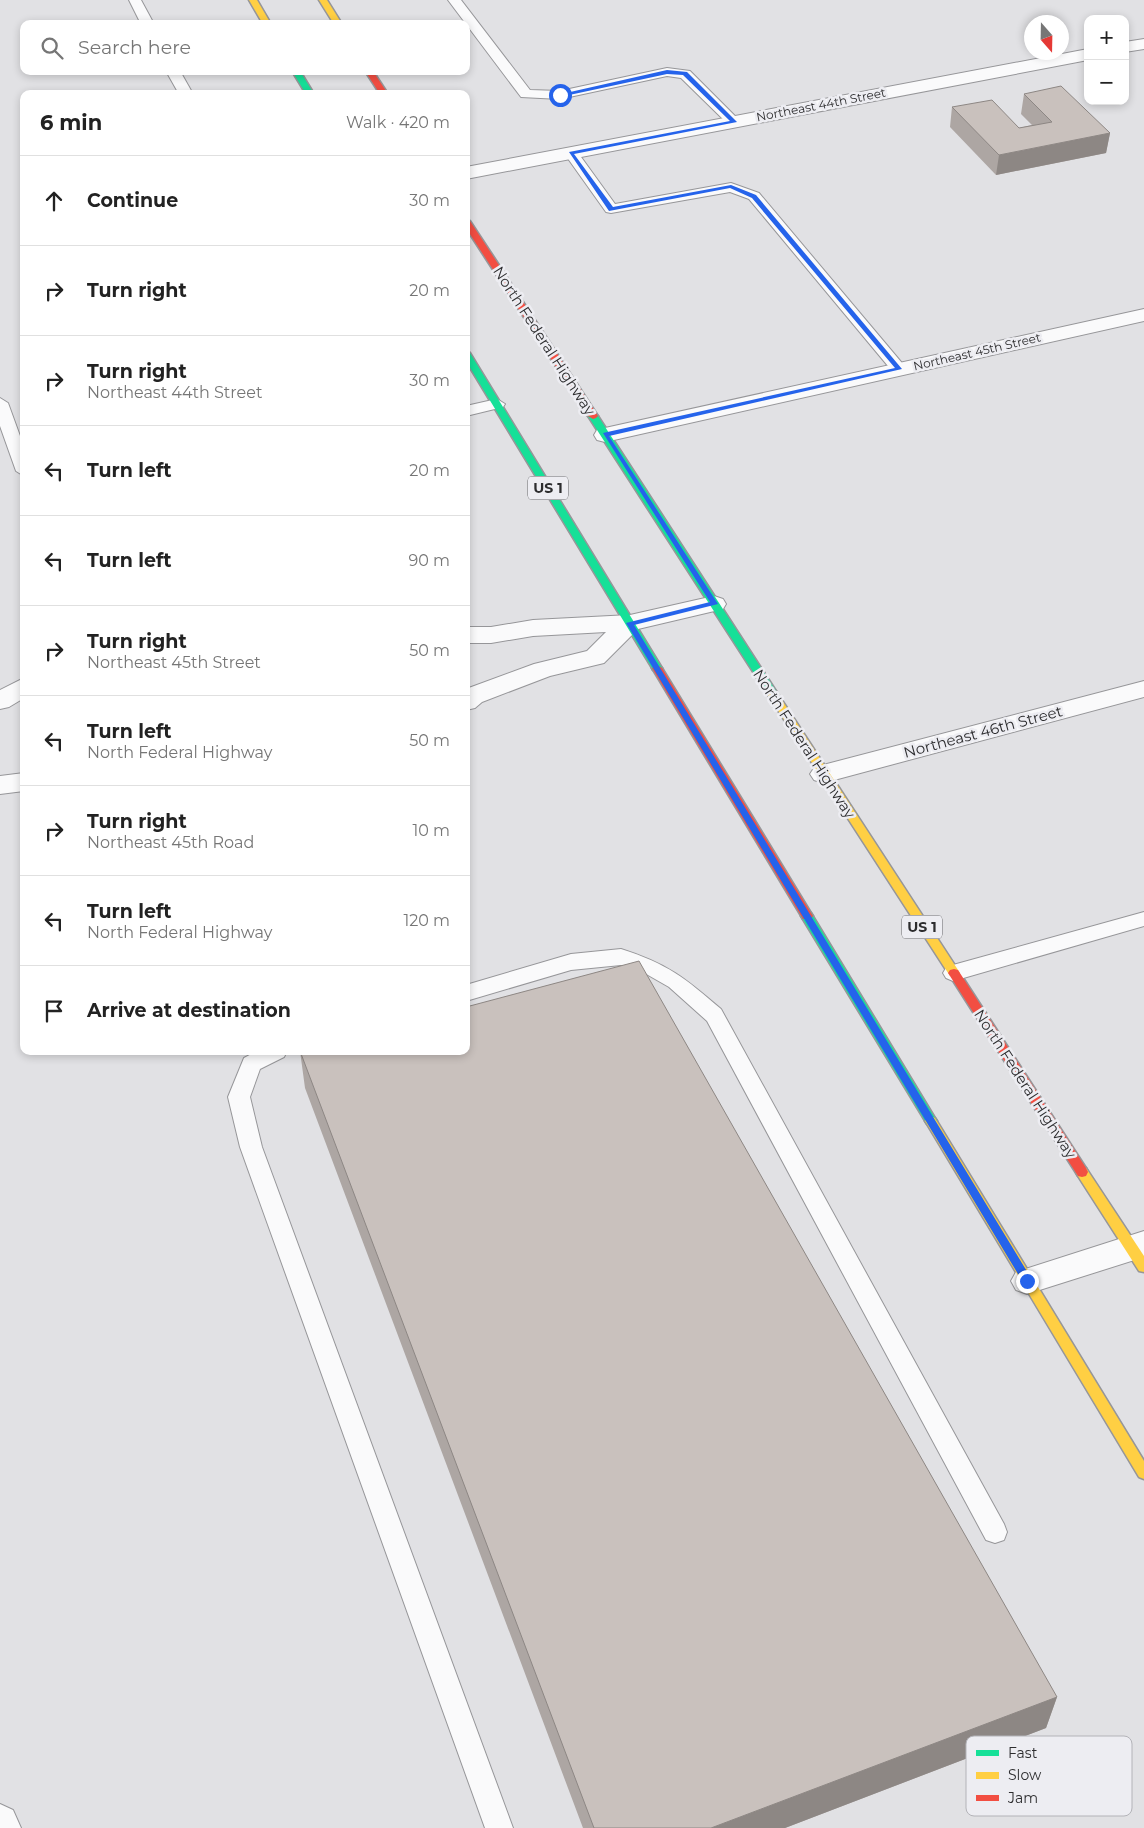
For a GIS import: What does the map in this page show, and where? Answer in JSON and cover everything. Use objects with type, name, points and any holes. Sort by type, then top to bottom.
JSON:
[{"type":"main road","points":[[253,0],[266,20]]},
{"type":"main road","points":[[323,0],[336,20]]},
{"type":"main road","points":[[298,75],[308,90]]},
{"type":"main road","points":[[372,75],[381,90]]},
{"type":"main road","name":"North Federal Highway","points":[[470,227],[823,774],[1140,1253]]},
{"type":"main road","name":"US 1","points":[[470,360],[1144,1472]]},
{"type":"street","points":[[1129,46],[1144,44]]},
{"type":"street","name":"Northeast 44th Street","points":[[470,172],[1084,55]]},
{"type":"street","name":"Northeast 45th Street","points":[[605,434],[1144,315]]},
{"type":"street","points":[[470,635],[491,636],[533,628],[630,623],[714,604]]},
{"type":"street","points":[[470,699],[543,670],[595,657],[630,623]]},
{"type":"street","name":"Northeast 46th Street","points":[[823,774],[1144,689]]},
{"type":"street","points":[[0,701],[20,690]]},
{"type":"street","points":[[0,785],[20,782]]},
{"type":"street","points":[[1027,1281],[1140,1253]]},
{"type":"street","points":[[0,1823],[2,1828]]},
{"type":"lane","points":[[135,0],[146,20]]},
{"type":"lane","points":[[454,0],[469,20]]},
{"type":"lane","points":[[470,21],[526,94],[560,95],[667,72],[685,74],[734,122]]},
{"type":"lane","points":[[176,75],[184,90]]},
{"type":"lane","points":[[571,153],[611,209],[731,187],[754,196],[899,369]]},
{"type":"lane","points":[[0,403],[20,459]]},
{"type":"lane","points":[[470,410],[497,404]]},
{"type":"lane","points":[[953,973],[1144,919]]},
{"type":"lane","points":[[470,991],[571,962],[621,957],[648,966],[676,982],[714,1015],[994,1532]]},
{"type":"lane","points":[[269,1055],[251,1064],[239,1097],[251,1147],[499,1828]]},
{"type":"building","points":[[1061,86],[1110,133],[999,155],[952,107],[992,100],[1019,128],[1052,122],[1024,94]]},
{"type":"building","points":[[639,961],[1057,1697],[711,1828],[594,1828],[302,1055],[470,1055],[470,1006]]},
{"type":"traffic: fast","points":[[298,75],[308,90]]},
{"type":"traffic: fast","points":[[470,360],[657,668]]},
{"type":"traffic: fast","points":[[593,416],[772,693]]},
{"type":"traffic: fast","points":[[807,916],[931,1121]]},
{"type":"traffic: slow","points":[[253,0],[265,20]]},
{"type":"traffic: slow","points":[[323,0],[336,20]]},
{"type":"traffic: slow","points":[[772,693],[954,973]]},
{"type":"traffic: slow","points":[[931,1121],[1144,1473]]},
{"type":"traffic: slow","points":[[1082,1172],[1144,1267]]},
{"type":"traffic: jam","points":[[372,75],[381,90]]},
{"type":"traffic: jam","points":[[470,227],[593,416]]},
{"type":"traffic: jam","points":[[657,668],[807,916]]},
{"type":"traffic: jam","points":[[954,973],[1082,1172]]},
{"type":"route","points":[[560,95],[667,72],[685,74],[734,122],[571,153],[611,209],[731,187],[754,196],[899,369],[605,434],[714,604],[630,623],[1027,1281]]}]
